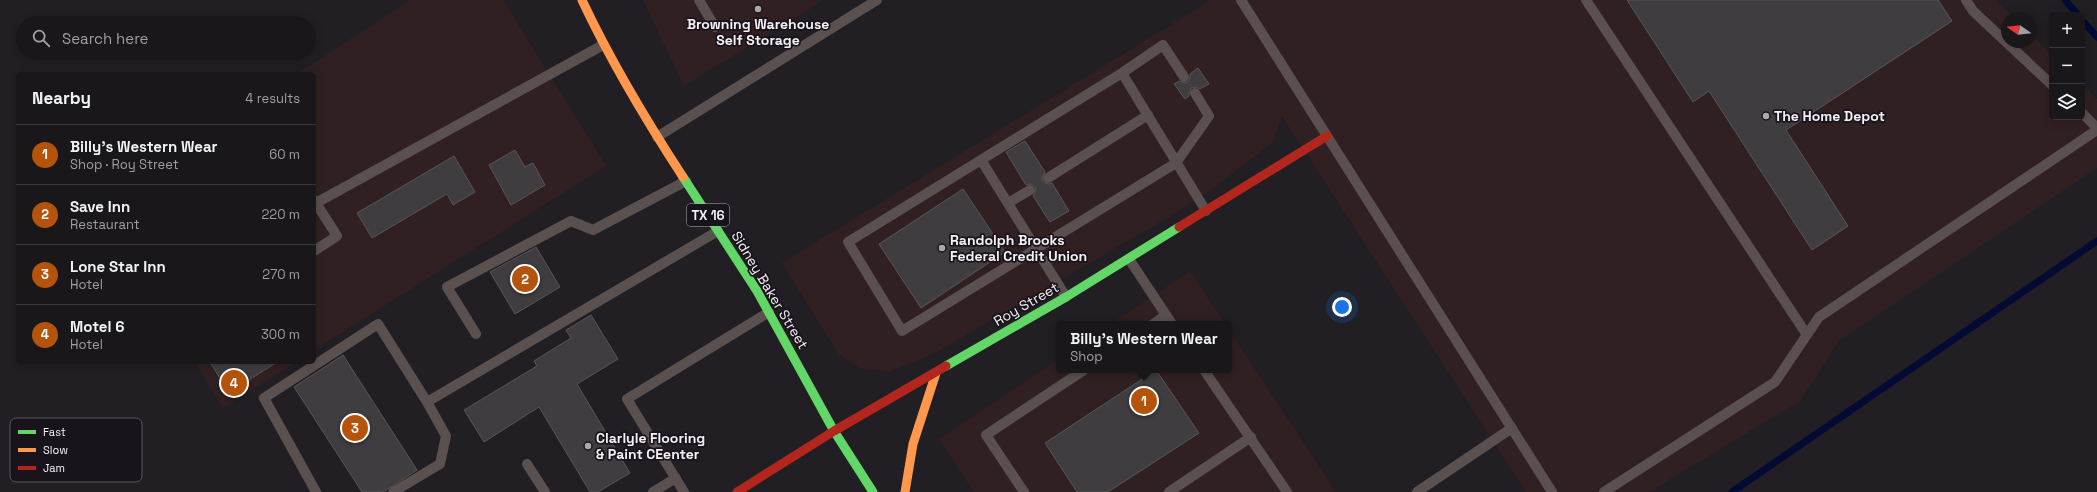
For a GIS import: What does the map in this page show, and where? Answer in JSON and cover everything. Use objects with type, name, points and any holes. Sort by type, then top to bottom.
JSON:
[{"type":"main road","name":"Sidney Baker Street","points":[[582,0],[603,45],[657,137],[718,230],[769,312],[834,431],[873,492]]},
{"type":"main road","name":"Roy Street","points":[[737,492],[834,431],[936,373],[1129,259],[1327,136]]},
{"type":"main road","points":[[905,492],[913,444],[936,373]]},
{"type":"lane","points":[[700,0],[715,27]]},
{"type":"lane","points":[[657,137],[877,0]]},
{"type":"lane","points":[[1240,0],[1552,492]]},
{"type":"lane","points":[[1586,0],[1807,335]]},
{"type":"lane","points":[[1966,0],[1973,11],[2051,84]]},
{"type":"lane","points":[[316,200],[603,45]]},
{"type":"lane","points":[[1184,77],[1163,45],[1122,73],[848,242],[902,331],[1176,163],[1209,116],[1195,93]]},
{"type":"lane","points":[[1122,73],[1206,211]]},
{"type":"lane","points":[[1048,178],[1148,115]]},
{"type":"lane","points":[[1604,492],[1775,382],[1819,318],[2097,129],[2085,116]]},
{"type":"lane","points":[[981,160],[1066,297]]},
{"type":"lane","points":[[476,334],[447,287],[571,221],[593,230],[686,181]]},
{"type":"lane","points":[[1008,203],[1030,190]]},
{"type":"lane","points":[[316,203],[337,236],[316,250]]},
{"type":"lane","points":[[427,402],[718,230]]},
{"type":"lane","points":[[1129,259],[1170,321]]},
{"type":"lane","points":[[684,492],[627,399],[769,312]]},
{"type":"lane","points":[[1157,321],[1166,315]]},
{"type":"lane","points":[[316,492],[264,398],[378,324],[427,402],[446,436],[440,464],[393,492]]},
{"type":"lane","points":[[1024,492],[986,435],[1079,373]]},
{"type":"lane","points":[[1206,373],[1287,492]]},
{"type":"lane","points":[[1417,492],[1512,428]]},
{"type":"lane","points":[[1169,492],[1251,437]]},
{"type":"lane","points":[[527,464],[545,492]]},
{"type":"lane","points":[[653,492],[676,478]]},
{"type":"lane","points":[[751,483],[757,492]]},
{"type":"shaded area","points":[[410,0],[503,0],[606,166],[316,349],[316,72],[300,72]]},
{"type":"shaded area","points":[[643,0],[824,0],[684,86]]},
{"type":"shaded area","points":[[1207,0],[1996,0],[2008,12],[2001,12],[2001,48],[2037,48],[2037,40],[2049,52],[2049,120],[2085,120],[2085,87],[2097,99],[2097,168],[1839,341],[1800,401],[1649,492],[1526,492],[1282,116],[1273,142],[1215,187],[1174,214],[937,352],[890,372],[859,368],[838,353],[782,263],[1208,2]]},
{"type":"shaded area","points":[[1190,271],[1223,321],[1115,321]]},
{"type":"shaded area","points":[[1232,335],[1336,492],[974,492],[939,439],[1056,361],[1056,373],[1232,373]]},
{"type":"shaded area","points":[[196,364],[293,364],[223,408]]},
{"type":"building","name":"The Home Depot","points":[[1627,0],[1938,0],[1952,21],[1786,130],[1848,226],[1812,250],[1709,91],[1693,102]]},
{"type":"building","points":[[1198,68],[1209,84],[1200,89],[1195,87],[1191,88],[1189,96],[1185,99],[1174,84],[1179,81],[1184,83],[1188,82],[1190,74]]},
{"type":"building","points":[[1025,141],[1045,172],[1042,178],[1043,182],[1048,184],[1052,183],[1069,211],[1050,222],[1033,196],[1036,190],[1035,186],[1030,184],[1026,185],[1006,152]]},
{"type":"building","points":[[515,150],[525,167],[533,163],[545,185],[511,205],[489,165]]},
{"type":"building","points":[[454,156],[475,192],[453,205],[447,194],[372,238],[357,213]]},
{"type":"building","name":"Randolph Brooks Federal Credit Union","points":[[963,189],[1005,252],[921,308],[879,244]]},
{"type":"building","points":[[536,247],[560,287],[515,314],[490,272]]},
{"type":"building","points":[[591,315],[618,359],[577,384],[630,473],[598,492],[590,492],[539,407],[484,442],[464,410],[537,366],[534,361],[571,338],[566,330]]},
{"type":"building","points":[[343,355],[417,470],[383,492],[362,492],[294,387]]},
{"type":"building","points":[[211,364],[274,364],[229,393]]},
{"type":"building","points":[[1151,373],[1158,373],[1199,433],[1108,492],[1077,492],[1045,443]]},
{"type":"waterway","points":[[2065,0],[2075,12]]},
{"type":"waterway","points":[[2085,23],[2097,37]]},
{"type":"waterway","points":[[1732,492],[2097,241]]},
{"type":"traffic: fast","points":[[683,177],[757,291],[834,431],[873,492]]},
{"type":"traffic: fast","points":[[946,366],[1066,297],[1179,227]]},
{"type":"traffic: slow","points":[[582,0],[605,46],[630,90],[683,177]]},
{"type":"traffic: slow","points":[[905,492],[913,444],[936,373]]},
{"type":"traffic: jam","points":[[1179,227],[1327,136]]},
{"type":"traffic: jam","points":[[737,492],[834,431],[946,366]]},
{"type":"place","name":"Browning Warehouse Self Storage","points":[[758,9]]},
{"type":"place","name":"The Home Depot","points":[[1766,116]]},
{"type":"place","name":"Randolph Brooks Federal Credit Union","points":[[942,248]]},
{"type":"place","name":"Save Inn","points":[[525,279]]},
{"type":"place","name":"Motel 6","points":[[234,383]]},
{"type":"place","name":"Billy's Western Wear","points":[[1144,401]]},
{"type":"place","name":"Lone Star Inn","points":[[355,428]]},
{"type":"place","name":"Clarlyle Flooring & Paint CEenter","points":[[588,446]]}]
